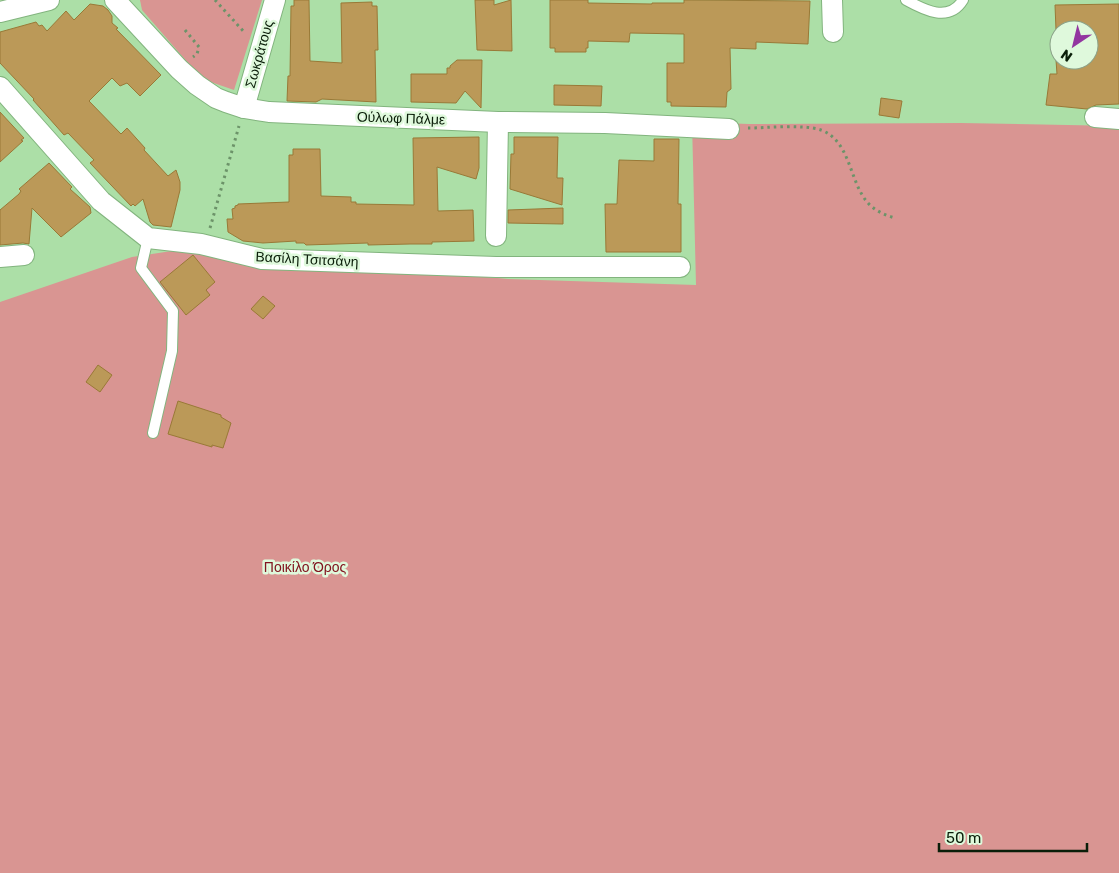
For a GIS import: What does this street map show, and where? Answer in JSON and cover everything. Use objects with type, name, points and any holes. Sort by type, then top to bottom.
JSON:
[{"type":"street","points":[[0,12],[49,0]]},
{"type":"street","name":"Ούλωφ Πάλμε","points":[[115,0],[197,85],[216,98],[244,108],[269,112],[498,122],[605,123],[730,129]]},
{"type":"street","name":"Σωκράτους","points":[[244,108],[275,0]]},
{"type":"street","points":[[832,0],[833,32]]},
{"type":"street","points":[[0,87],[101,201],[148,238]]},
{"type":"street","points":[[1095,117],[1119,119]]},
{"type":"street","points":[[496,236],[498,122]]},
{"type":"street","name":"Βασίλη Τσιτσάνη","points":[[148,238],[201,244],[262,259],[496,267],[680,266]]},
{"type":"street","points":[[0,257],[24,255]]},
{"type":"lane","points":[[906,0],[923,9],[941,14],[959,8],[963,0]]},
{"type":"lane","points":[[148,238],[141,268],[173,311],[172,351],[153,433]]},
{"type":"path","points":[[215,0],[260,50]]},
{"type":"path","points":[[730,129],[808,128],[821,130],[834,137],[843,151],[868,204],[880,213],[895,218]]},
{"type":"path","points":[[214,212],[234,144]]},
{"type":"green space","points":[[140,0],[262,0],[234,90],[202,79],[142,10]]},
{"type":"green space","name":"Ποικίλο Όρος","points":[[692,122],[749,124],[961,123],[1119,126],[1119,873],[0,873],[0,302],[132,257],[185,249],[508,279],[696,285]]},
{"type":"building","points":[[294,0],[309,0],[310,61],[342,63],[341,3],[372,2],[372,6],[377,6],[378,50],[375,50],[376,102],[322,99],[316,102],[287,101],[288,76],[290,76],[291,6],[294,6]]},
{"type":"building","points":[[475,0],[494,0],[494,5],[511,0],[512,51],[477,50]]},
{"type":"building","points":[[550,0],[588,0],[588,3],[652,4],[684,3],[684,0],[810,1],[808,44],[756,42],[756,49],[730,48],[731,89],[727,92],[726,107],[671,106],[671,102],[667,102],[667,63],[684,63],[684,34],[630,33],[629,42],[588,41],[586,52],[555,52],[555,48],[550,48]]},
{"type":"building","points":[[90,4],[103,6],[108,10],[112,16],[112,23],[118,28],[116,29],[161,75],[140,96],[127,83],[120,86],[112,78],[89,101],[121,134],[127,128],[168,176],[176,170],[180,182],[180,190],[171,227],[153,225],[150,222],[143,199],[135,206],[133,204],[131,206],[90,163],[94,160],[68,133],[64,135],[0,63],[0,32],[36,22],[47,31],[66,11],[74,20]]},
{"type":"building","points":[[1119,4],[1119,104],[1096,105],[1087,109],[1046,105],[1050,74],[1057,74],[1057,70],[1099,70],[1099,20],[1056,20],[1055,5]]},
{"type":"building","points":[[457,60],[482,60],[481,108],[465,91],[456,103],[411,102],[411,74],[447,74],[447,68],[450,68]]},
{"type":"building","points":[[554,85],[602,86],[601,106],[554,105]]},
{"type":"building","points":[[881,98],[902,101],[899,118],[879,115]]},
{"type":"building","points":[[0,112],[24,138],[0,162]]},
{"type":"building","points":[[479,137],[479,168],[476,179],[437,167],[438,211],[473,210],[474,241],[432,242],[432,244],[368,245],[368,243],[306,245],[304,243],[296,243],[296,241],[263,243],[243,241],[228,232],[227,219],[233,219],[232,209],[238,204],[289,202],[289,155],[293,155],[293,149],[320,149],[321,196],[351,197],[351,202],[356,202],[356,204],[414,205],[413,138]]},
{"type":"building","points":[[514,137],[558,137],[557,178],[563,178],[562,205],[510,189],[511,154],[514,154]]},
{"type":"building","points":[[654,139],[679,139],[678,204],[681,204],[681,252],[606,252],[605,204],[617,204],[619,160],[654,161]]},
{"type":"building","points":[[49,163],[72,187],[70,189],[90,207],[91,213],[61,237],[32,208],[29,244],[0,245],[0,210],[19,194],[21,191],[19,189]]},
{"type":"building","points":[[563,208],[563,224],[508,223],[508,210]]},
{"type":"building","points":[[193,255],[215,282],[206,290],[210,295],[186,315],[160,282]]},
{"type":"building","points":[[263,296],[275,306],[263,319],[251,309]]},
{"type":"building","points":[[98,365],[112,375],[100,392],[86,382]]},
{"type":"building","points":[[178,401],[221,415],[221,417],[231,423],[223,448],[212,445],[212,447],[168,434]]}]
